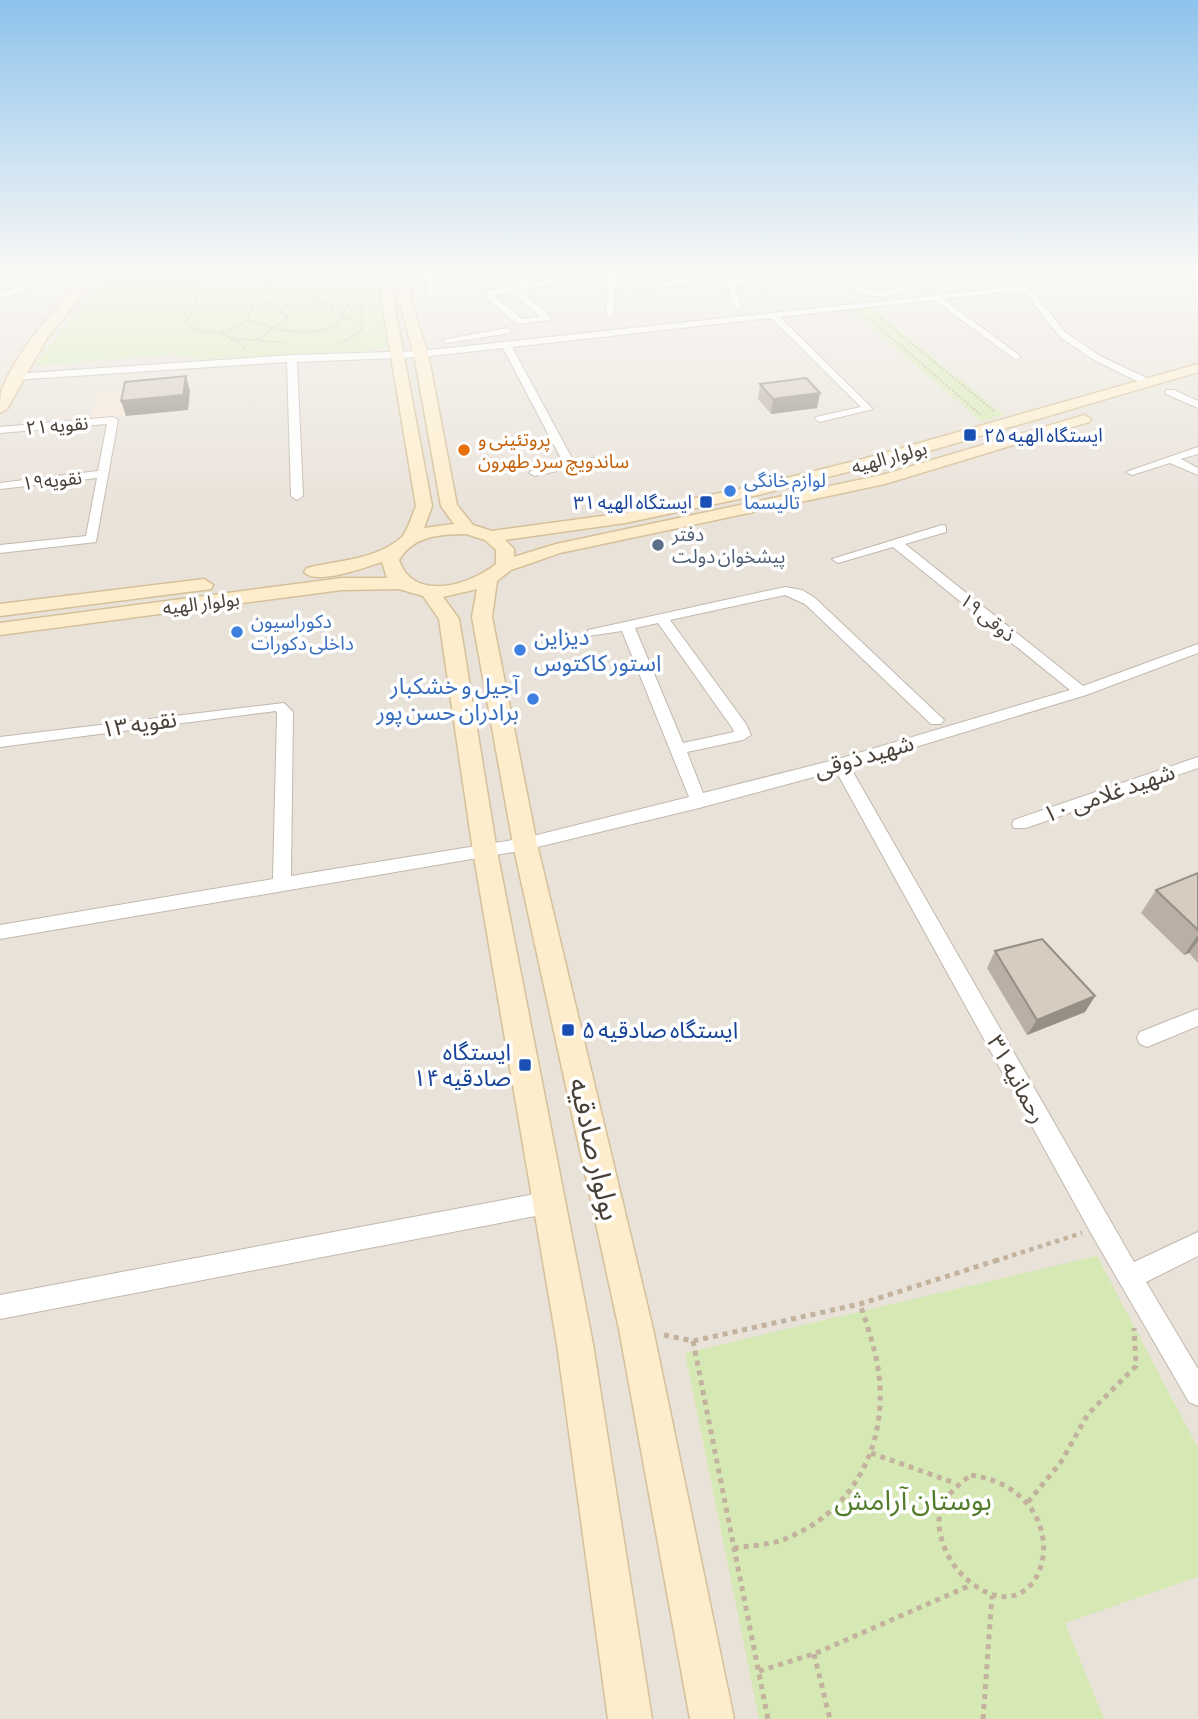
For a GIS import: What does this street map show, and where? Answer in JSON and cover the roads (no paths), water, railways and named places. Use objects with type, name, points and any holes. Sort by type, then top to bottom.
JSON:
[{"type":"main road","points":[[0,409],[14,377],[31,352]]},
{"type":"main road","points":[[396,352],[424,506],[411,538]]},
{"type":"main road","points":[[421,354],[449,506],[467,529]]},
{"type":"main road","name":"بولوار الهیه","points":[[491,536],[547,532],[706,502],[864,465],[1198,368]]},
{"type":"main road","points":[[1149,383],[1170,392]]},
{"type":"main road","name":"بولوار الهیه","points":[[0,629],[342,584],[461,590],[556,549],[885,479],[1198,383]]},
{"type":"main road","points":[[394,552],[411,538],[438,530],[467,529],[491,536],[505,550],[496,573]]},
{"type":"main road","name":"بولوار الهیه","points":[[0,610],[339,569],[394,552]]},
{"type":"main road","name":"بولوار صادقیه","points":[[394,552],[390,568],[416,587],[449,619],[485,851],[575,1344],[630,1719]]},
{"type":"main road","name":"بولوار صادقیه","points":[[496,573],[482,617],[525,844],[636,1329],[712,1719]]},
{"type":"main road","points":[[449,619],[456,612],[466,609],[475,611],[482,617]]},
{"type":"street","points":[[14,377],[242,360],[397,356],[437,352]]},
{"type":"street","points":[[510,352],[571,466]]},
{"type":"street","points":[[811,352],[868,409],[820,419]]},
{"type":"street","points":[[1010,352],[1016,357]]},
{"type":"street","points":[[1088,352],[1149,383]]},
{"type":"street","points":[[292,358],[297,496]]},
{"type":"street","points":[[1170,392],[1198,405]]},
{"type":"street","name":"نقویه ۲۱","points":[[0,430],[113,420],[103,474]]},
{"type":"street","points":[[1132,472],[1198,450]]},
{"type":"street","points":[[1171,459],[1198,472]]},
{"type":"street","points":[[535,472],[594,461]]},
{"type":"street","points":[[0,550],[92,539],[103,474]]},
{"type":"street","name":"نقویه۱۹","points":[[0,486],[103,474]]},
{"type":"street","points":[[838,559],[942,529]]},
{"type":"street","name":"ذوقی ۱۹","points":[[896,543],[1081,692]]},
{"type":"street","points":[[593,633],[785,591],[797,593],[810,601],[936,720]]},
{"type":"street","points":[[662,619],[741,728],[743,735],[677,749]]},
{"type":"street","points":[[627,626],[698,802]]},
{"type":"street","name":"شهید ذوقی","points":[[0,932],[525,844],[840,764],[1081,692],[1198,649]]},
{"type":"street","name":"نقویه ۱۳","points":[[0,742],[279,706],[285,712],[282,884]]},
{"type":"street","name":"شهید غلامی ۱۰","points":[[1020,824],[1198,762]]},
{"type":"street","name":"رحمانیه ۳۱","points":[[840,764],[1100,1227],[1198,1393]]},
{"type":"street","points":[[1147,1038],[1198,1017]]},
{"type":"street","points":[[0,1307],[551,1202]]},
{"type":"street","points":[[1130,1277],[1198,1244]]},
{"type":"place","name":"ایستگاه الهیه ۲۵","points":[[970,435]]},
{"type":"place","name":"پروتئینی و ساندویچ سرد طهرون","points":[[464,450]]},
{"type":"place","name":"لوازم خانگی تالیسما","points":[[730,491]]},
{"type":"place","name":"ایستگاه الهیه ۳۱","points":[[706,502]]},
{"type":"place","name":"دفتر پیشخوان دولت","points":[[658,545]]},
{"type":"place","name":"دکوراسیون داخلی دکورات","points":[[237,632]]},
{"type":"place","name":"دیزاین استور کاکتوس","points":[[520,650]]},
{"type":"place","name":"آجیل و خشکبار برادران حسن پور","points":[[533,699]]},
{"type":"place","name":"ایستگاه صادقیه ۵","points":[[568,1030]]},
{"type":"place","name":"ایستگاه صادقیه ۱۴","points":[[525,1065]]},
{"type":"park label","name":"بوستان آرامش","points":[[913,1500]]}]
